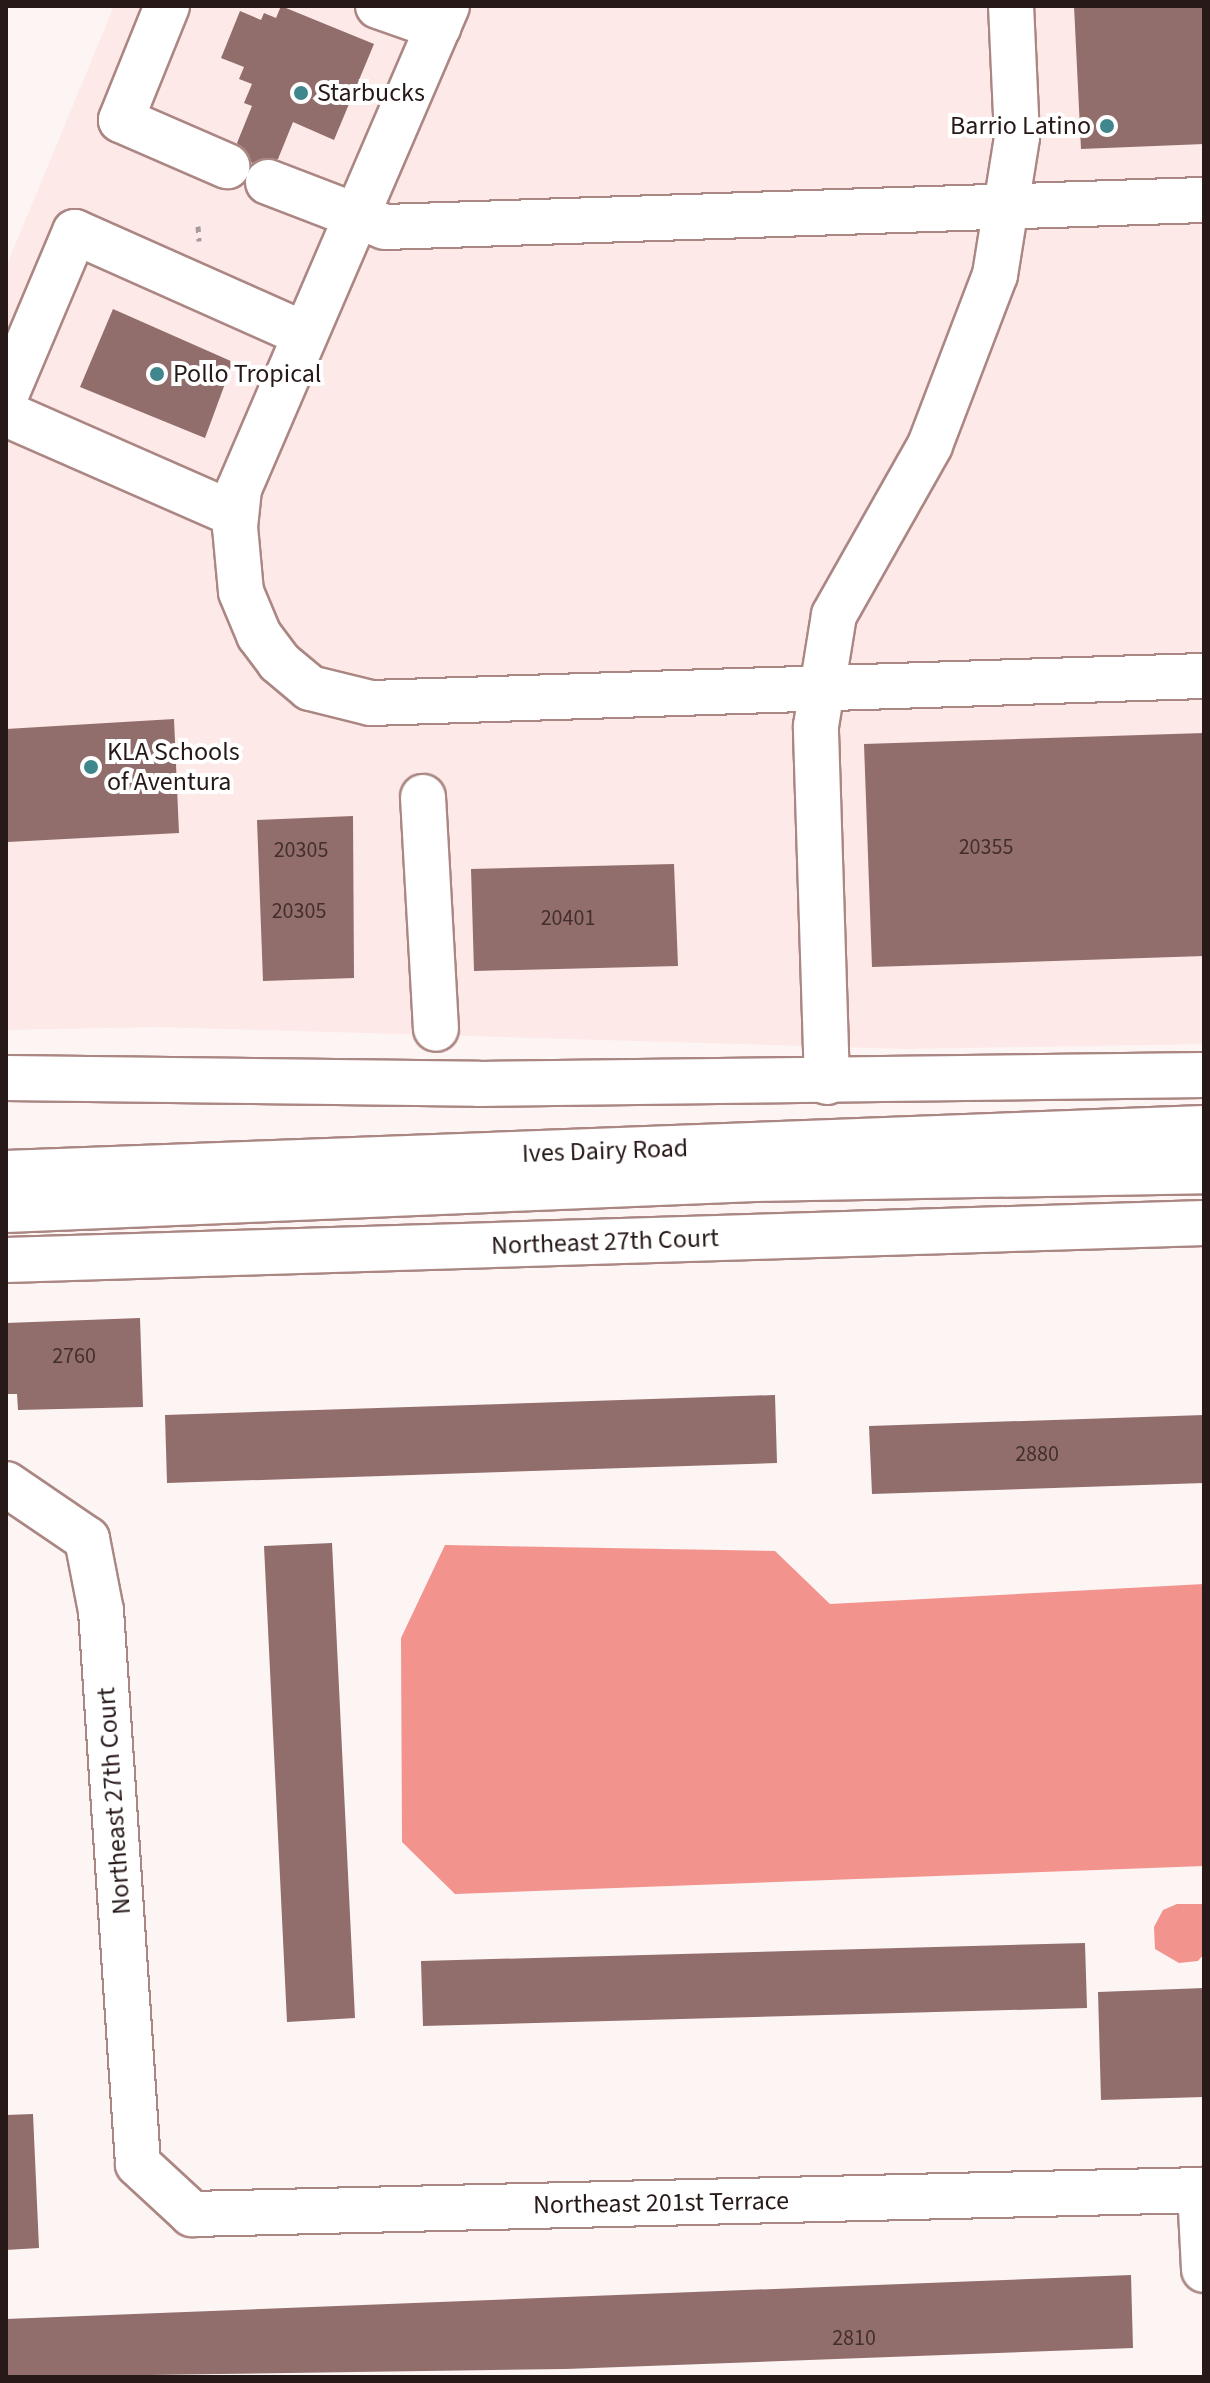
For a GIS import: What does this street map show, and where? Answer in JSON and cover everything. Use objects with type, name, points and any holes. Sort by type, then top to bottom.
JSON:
[{"type":"street","points":[[167,6],[121,120],[227,166]]},
{"type":"street","points":[[378,6],[442,17],[249,454],[236,515],[241,592],[259,635],[310,688],[338,699],[1204,676]]},
{"type":"street","points":[[827,1082],[816,726],[834,615],[930,445],[995,275],[1009,207],[1017,137],[1011,6]]},
{"type":"street","points":[[268,182],[385,227],[1204,200]]},
{"type":"street","points":[[6,395],[75,232],[302,333]]},
{"type":"street","points":[[6,414],[236,515]]},
{"type":"street","points":[[423,797],[436,1029]]},
{"type":"street","points":[[6,1078],[827,1082],[1204,1075]]},
{"type":"street","name":"Ives Dairy Road","points":[[6,1173],[1204,1128]]},
{"type":"street","name":"Ives Dairy Road","points":[[6,1210],[754,1179],[1204,1171]]},
{"type":"street","name":"Northeast 27th Court","points":[[6,1260],[1204,1223]]},
{"type":"street","name":"Northeast 27th Court","points":[[6,1484],[87,1539],[101,1611],[138,2164]]},
{"type":"street","name":"Northeast 201st Terrace","points":[[138,2164],[192,2214],[1202,2190]]},
{"type":"street","points":[[1202,2190],[1204,2270]]},
{"type":"shaded area","points":[[114,6],[1204,6],[1204,1044],[905,1049],[158,1027],[6,1030],[6,267]]},
{"type":"shaded area","points":[[445,1545],[775,1551],[830,1604],[1204,1584],[1204,1866],[455,1894],[402,1842],[401,1638]]},
{"type":"shaded area","points":[[1177,1904],[1204,1904],[1204,1954],[1198,1961],[1179,1963],[1155,1949],[1154,1927],[1163,1910]]},
{"type":"building","name":"Starbucks","points":[[281,6],[374,44],[334,140],[293,122],[278,159],[252,163],[237,143],[252,106],[244,103],[252,84],[239,79],[244,67],[221,58],[240,11],[261,20],[264,13],[276,18]]},
{"type":"building","points":[[1074,6],[1204,6],[1204,144],[1081,149]]},
{"type":"building","name":"Pollo Tropical","points":[[113,309],[233,362],[205,438],[80,387]]},
{"type":"building","name":"KLA Schools of Aventura","points":[[174,719],[179,833],[8,842],[6,729]]},
{"type":"building","points":[[1204,733],[1204,956],[872,967],[864,744]]},
{"type":"building","points":[[353,816],[354,978],[263,981],[257,820]]},
{"type":"building","points":[[674,864],[678,966],[474,971],[471,869]]},
{"type":"building","points":[[140,1318],[143,1407],[18,1410],[17,1394],[6,1394],[6,1323]]},
{"type":"building","points":[[775,1395],[777,1463],[167,1483],[165,1415]]},
{"type":"building","points":[[1204,1415],[1204,1483],[872,1494],[869,1426]]},
{"type":"building","points":[[332,1543],[355,2018],[287,2022],[264,1546]]},
{"type":"building","points":[[1085,1943],[1087,2008],[423,2026],[421,1961]]},
{"type":"building","points":[[1204,1988],[1204,2097],[1101,2100],[1098,1992]]},
{"type":"building","points":[[33,2114],[39,2248],[6,2250],[6,2115]]},
{"type":"building","points":[[1131,2275],[1133,2348],[566,2369],[6,2377],[6,2319]]},
{"type":"place","name":"Starbucks","points":[[301,93]]},
{"type":"place","name":"Barrio Latino","points":[[1107,126]]},
{"type":"place","name":"Pollo Tropical","points":[[157,374]]},
{"type":"place","name":"KLA Schools of Aventura","points":[[91,767]]}]
